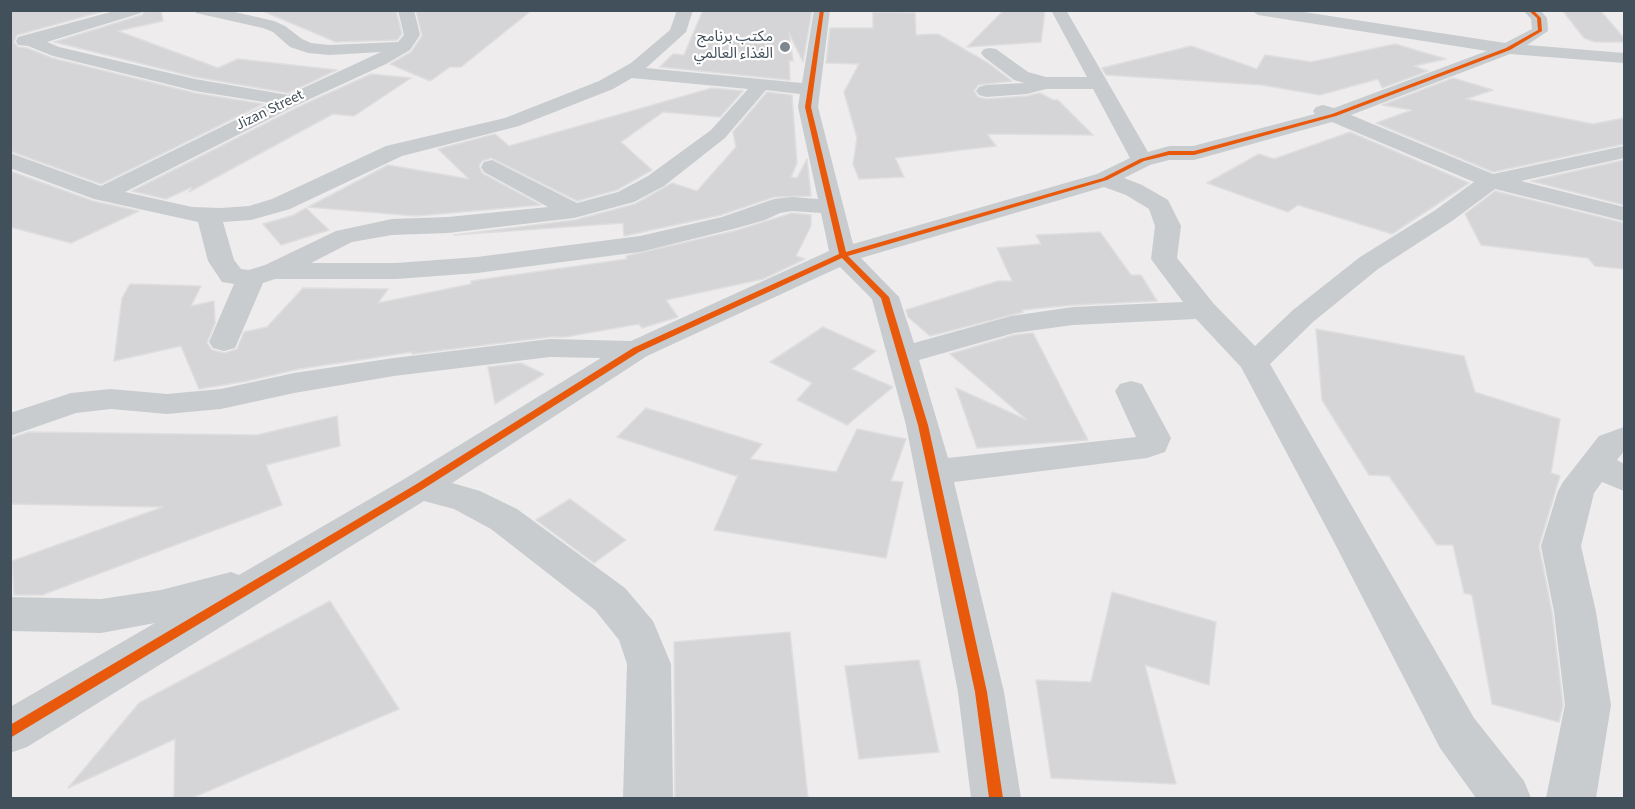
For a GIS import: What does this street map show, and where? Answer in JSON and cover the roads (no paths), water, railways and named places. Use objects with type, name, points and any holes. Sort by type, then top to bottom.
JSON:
[{"type":"street","points":[[10,40],[32,41],[136,10]]},
{"type":"street","points":[[201,10],[268,24],[279,29],[296,44],[329,50],[404,46],[412,35],[406,10]]},
{"type":"street","points":[[10,160],[102,194],[192,214],[251,213],[281,204],[394,151],[513,122],[606,85],[628,72],[678,32],[685,10]]},
{"type":"street","points":[[822,10],[808,107],[843,255],[885,297],[923,425],[981,692],[996,798]]},
{"type":"street","points":[[1058,10],[1099,83],[1156,156]]},
{"type":"street","points":[[1258,10],[1486,46],[1624,48]]},
{"type":"street","points":[[1302,10],[1515,46],[1624,58]]},
{"type":"street","points":[[10,732],[419,487],[636,351],[843,255],[1105,179],[1156,156],[1194,153],[1515,46],[1540,31],[1539,18],[1530,10]]},
{"type":"street","points":[[32,41],[53,51],[172,79],[290,101]]},
{"type":"street","name":"Jizan Street","points":[[102,194],[290,101],[381,60],[404,46]]},
{"type":"street","points":[[1324,111],[1486,46]]},
{"type":"street","points":[[990,53],[1022,76],[1046,83]]},
{"type":"street","points":[[628,72],[811,90]]},
{"type":"street","points":[[986,91],[1027,88],[1046,83],[1099,83]]},
{"type":"street","points":[[224,342],[262,274],[345,236],[392,227],[448,225],[574,211],[626,197],[656,181],[718,134],[762,84]]},
{"type":"street","points":[[1324,111],[1491,181],[1624,214]]},
{"type":"street","points":[[1254,363],[1304,316],[1369,263],[1443,216],[1491,181],[1624,152]]},
{"type":"street","points":[[492,167],[574,211]]},
{"type":"street","points":[[1105,179],[1134,190],[1159,205],[1168,226],[1164,259],[1204,310],[1254,363],[1457,733],[1506,798]]},
{"type":"street","points":[[208,215],[221,261],[232,276],[396,271],[477,265],[640,244],[737,221],[774,206],[792,204],[832,207]]},
{"type":"street","points":[[903,355],[1011,325],[1073,316],[1204,310]]},
{"type":"street","points":[[10,425],[71,403],[111,399],[167,404],[221,399],[360,372],[550,348],[636,351]]},
{"type":"street","points":[[934,472],[1147,447],[1154,444],[1154,438],[1131,392]]},
{"type":"street","points":[[1572,798],[1588,705],[1575,612],[1562,546],[1576,491],[1615,460]]},
{"type":"street","points":[[419,487],[467,500],[504,519],[610,599],[638,633],[649,664],[648,798]]},
{"type":"street","points":[[10,614],[101,616],[161,606],[267,578]]},
{"type":"place","name":"مكتب برنامج الغذاء العالمي","points":[[785,47]]}]
